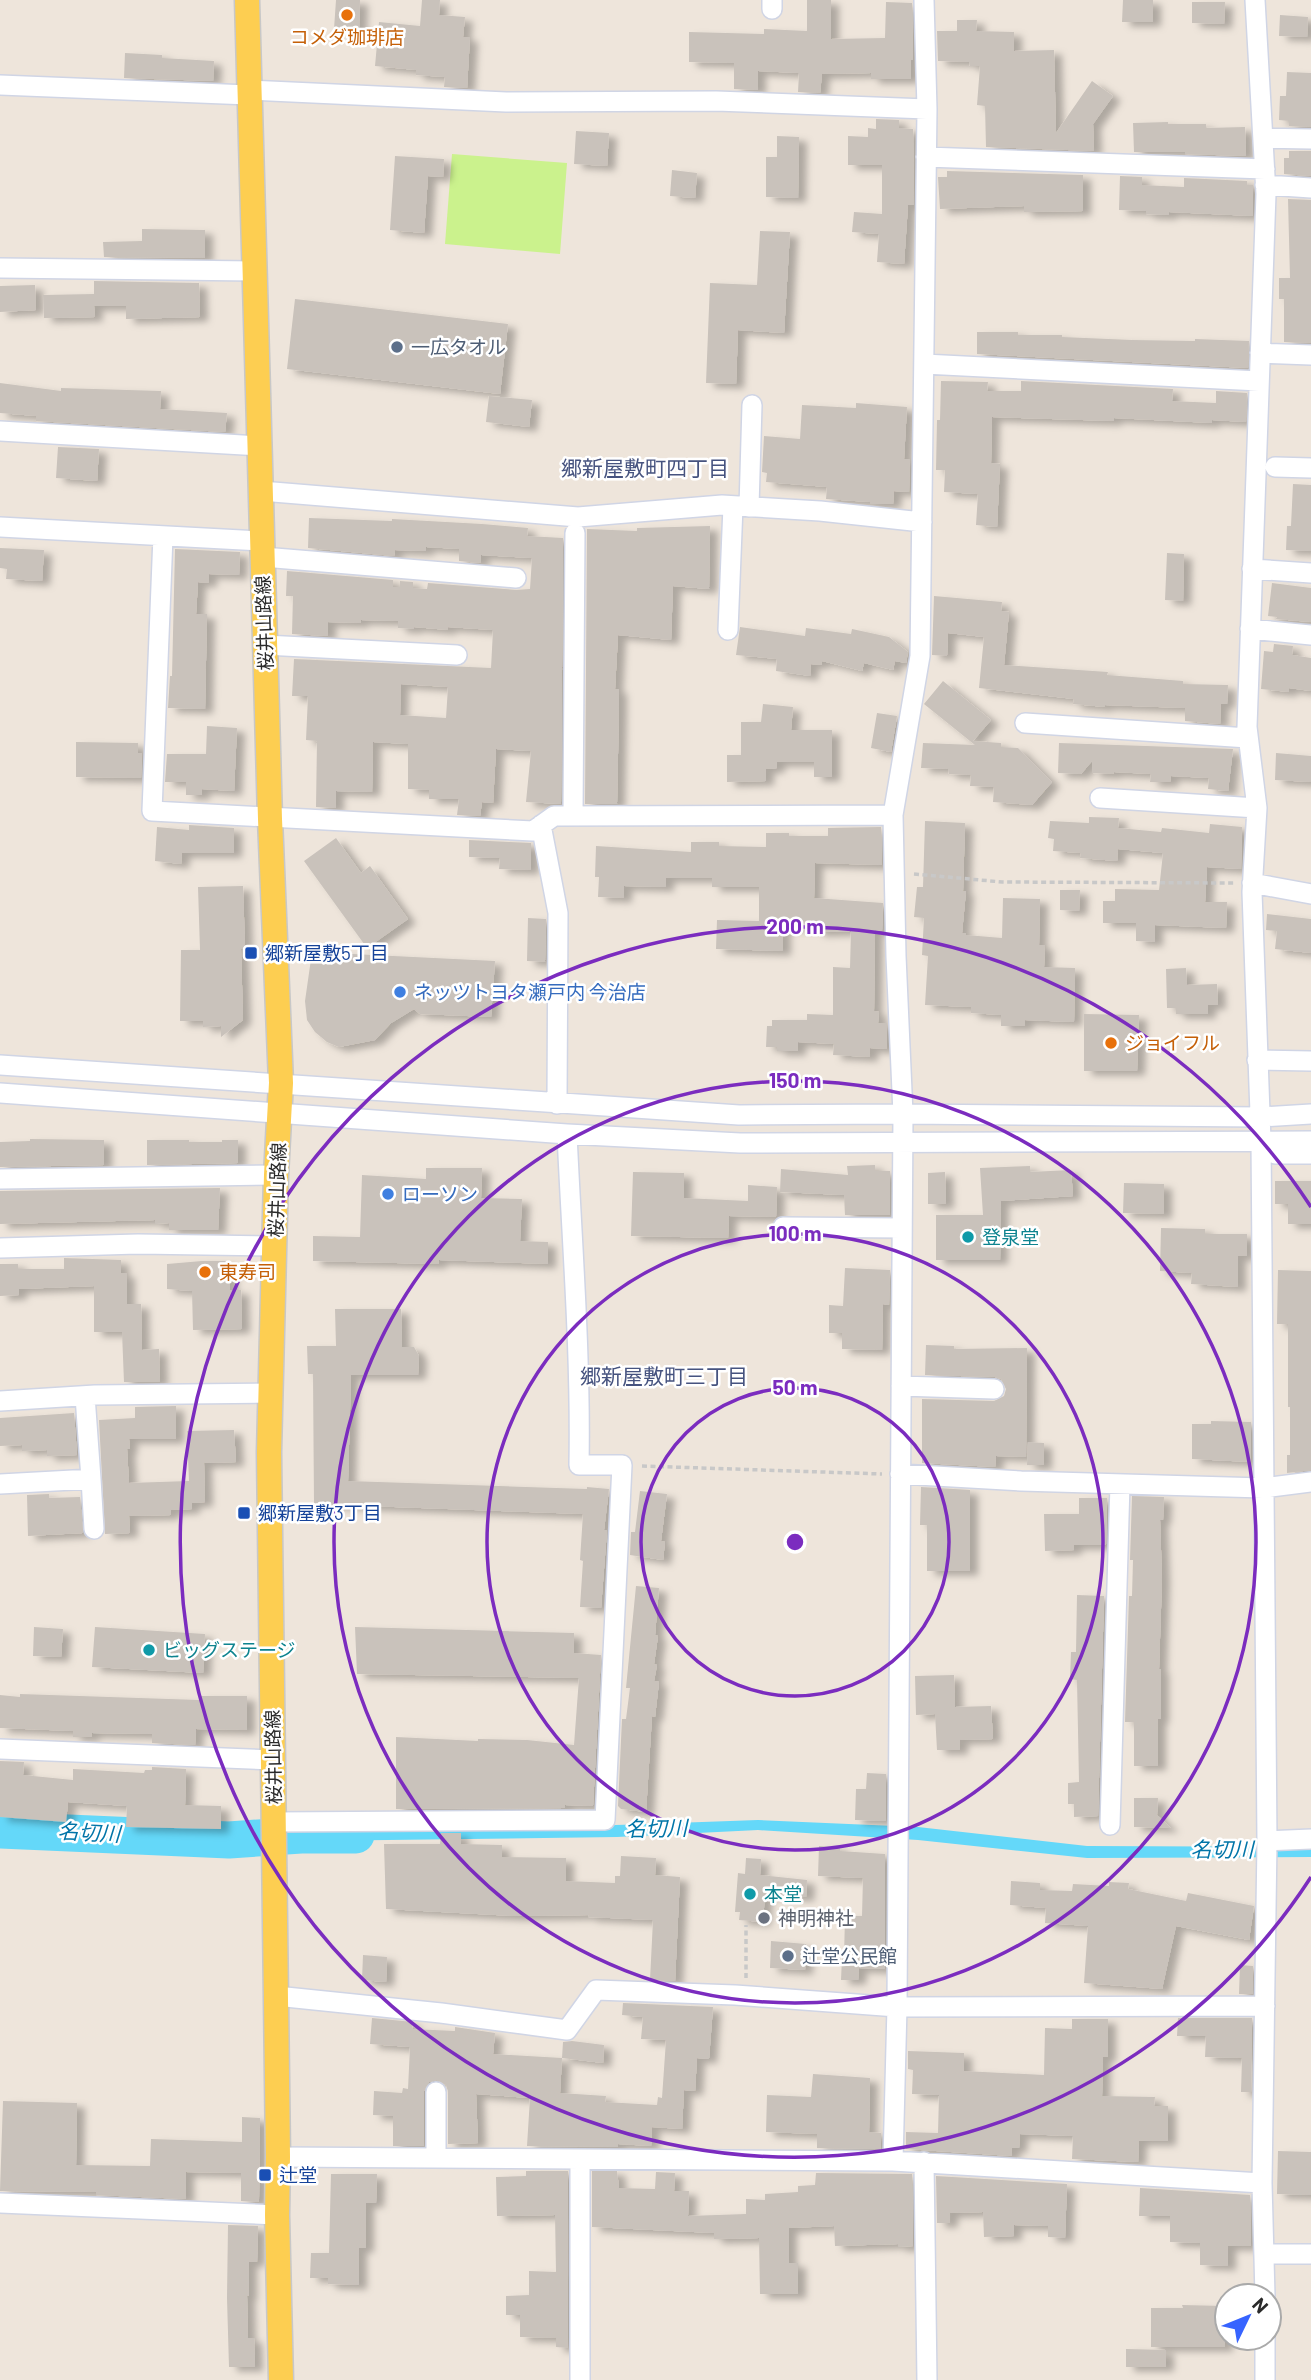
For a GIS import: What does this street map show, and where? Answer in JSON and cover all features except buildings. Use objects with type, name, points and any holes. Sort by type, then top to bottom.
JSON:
[{"type":"main road","name":"桜井山路線","points":[[247,0],[270,819],[281,1083],[269,1452],[281,2380]]},
{"type":"street","points":[[893,2161],[897,2007],[903,1114],[893,815],[920,656],[927,109],[924,0]]},
{"type":"street","points":[[1255,0],[1265,177],[1248,738],[1257,808],[1252,883],[1260,1117],[1267,1841],[1262,2183],[1265,2282]]},
{"type":"street","points":[[0,85],[506,103],[716,101],[927,109]]},
{"type":"street","points":[[1263,138],[1311,139]]},
{"type":"street","points":[[926,157],[1265,177],[1311,188]]},
{"type":"street","points":[[0,268],[254,271]]},
{"type":"street","points":[[1260,353],[1311,355]]},
{"type":"street","points":[[924,365],[1259,381]]},
{"type":"street","points":[[728,629],[752,405]]},
{"type":"street","points":[[0,431],[259,446]]},
{"type":"street","points":[[1275,467],[1311,468]]},
{"type":"street","points":[[261,491],[578,517],[741,506],[922,522]]},
{"type":"street","points":[[0,527],[163,536],[516,578]]},
{"type":"street","points":[[573,816],[575,533]]},
{"type":"street","points":[[163,536],[152,811],[533,831],[554,816],[893,815]]},
{"type":"street","points":[[1252,569],[1311,573]]},
{"type":"street","points":[[1250,629],[1311,635]]},
{"type":"street","points":[[265,645],[457,655]]},
{"type":"street","points":[[1025,723],[1248,738]]},
{"type":"street","points":[[1100,798],[1257,808]]},
{"type":"street","points":[[541,825],[558,913],[556,1104]]},
{"type":"street","points":[[1252,883],[1311,894]]},
{"type":"street","points":[[1257,1060],[1311,1061]]},
{"type":"street","points":[[0,1065],[739,1115],[1260,1117],[1311,1114]]},
{"type":"street","points":[[0,1093],[567,1134],[740,1143],[902,1141],[1260,1148],[1311,1154]]},
{"type":"street","points":[[274,1822],[605,1821],[622,1465],[579,1465],[580,1395],[567,1134]]},
{"type":"street","points":[[1260,1148],[1311,1141]]},
{"type":"street","points":[[0,1179],[276,1175]]},
{"type":"street","points":[[783,1227],[902,1228]]},
{"type":"street","points":[[0,1248],[138,1244],[274,1246]]},
{"type":"street","points":[[901,1386],[994,1390]]},
{"type":"street","points":[[0,1401],[85,1396],[270,1393]]},
{"type":"street","points":[[85,1396],[94,1529]]},
{"type":"street","points":[[900,1474],[1021,1481],[1263,1488],[1311,1482]]},
{"type":"street","points":[[0,1484],[90,1479]]},
{"type":"street","points":[[1110,1825],[1120,1484]]},
{"type":"street","points":[[0,1749],[273,1760]]},
{"type":"street","points":[[1267,1841],[1311,1839]]},
{"type":"street","points":[[276,1996],[441,2013],[567,2030],[596,1990],[746,1996],[897,2007],[1265,2006]]},
{"type":"street","points":[[436,2092],[436,2158]]},
{"type":"street","points":[[278,2157],[893,2161],[1262,2183]]},
{"type":"street","points":[[580,2159],[580,2380]]},
{"type":"street","points":[[923,2162],[927,2380]]},
{"type":"street","points":[[0,2203],[277,2215]]},
{"type":"street","points":[[1265,2254],[1311,2253]]},
{"type":"street","points":[[1265,2352],[1265,2380]]},
{"type":"path","points":[[894,872],[1002,882],[1252,883]]},
{"type":"path","points":[[622,1465],[900,1474]]},
{"type":"path","points":[[746,1924],[746,1996]]},
{"type":"green space","points":[[452,154],[567,163],[560,254],[445,244]]},
{"type":"water","points":[[758,1820],[918,1827],[1087,1846],[1311,1847],[1311,1857],[1087,1858],[918,1840],[758,1830],[617,1837],[306,1841],[304,1829],[531,1827]]},
{"type":"waterway","name":"名切川","points":[[0,1830],[229,1840],[301,1835],[356,1835]]},
{"type":"place","name":"コメダ珈琲店","points":[[347,15]]},
{"type":"place","name":"一広タオル","points":[[397,347]]},
{"type":"place","name":"郷新屋敷5丁目","points":[[251,953]]},
{"type":"place","name":"ネッツトヨタ瀬戸内 今治店","points":[[400,992]]},
{"type":"place","name":"ジョイフル","points":[[1111,1043]]},
{"type":"place","name":"ローソン","points":[[388,1194]]},
{"type":"place","name":"登泉堂","points":[[968,1237]]},
{"type":"place","name":"東寿司","points":[[205,1272]]},
{"type":"place","name":"郷新屋敷3丁目","points":[[244,1513]]},
{"type":"place","name":"ビッグステージ","points":[[149,1650]]},
{"type":"place","name":"本堂","points":[[750,1894]]},
{"type":"place","name":"神明神社","points":[[764,1918]]},
{"type":"place","name":"辻堂公民館","points":[[788,1956]]},
{"type":"place","name":"辻堂","points":[[265,2175]]},
{"type":"district","name":"郷新屋敷町四丁目","points":[[645,469]]},
{"type":"district","name":"郷新屋敷町三丁目","points":[[664,1377]]}]
